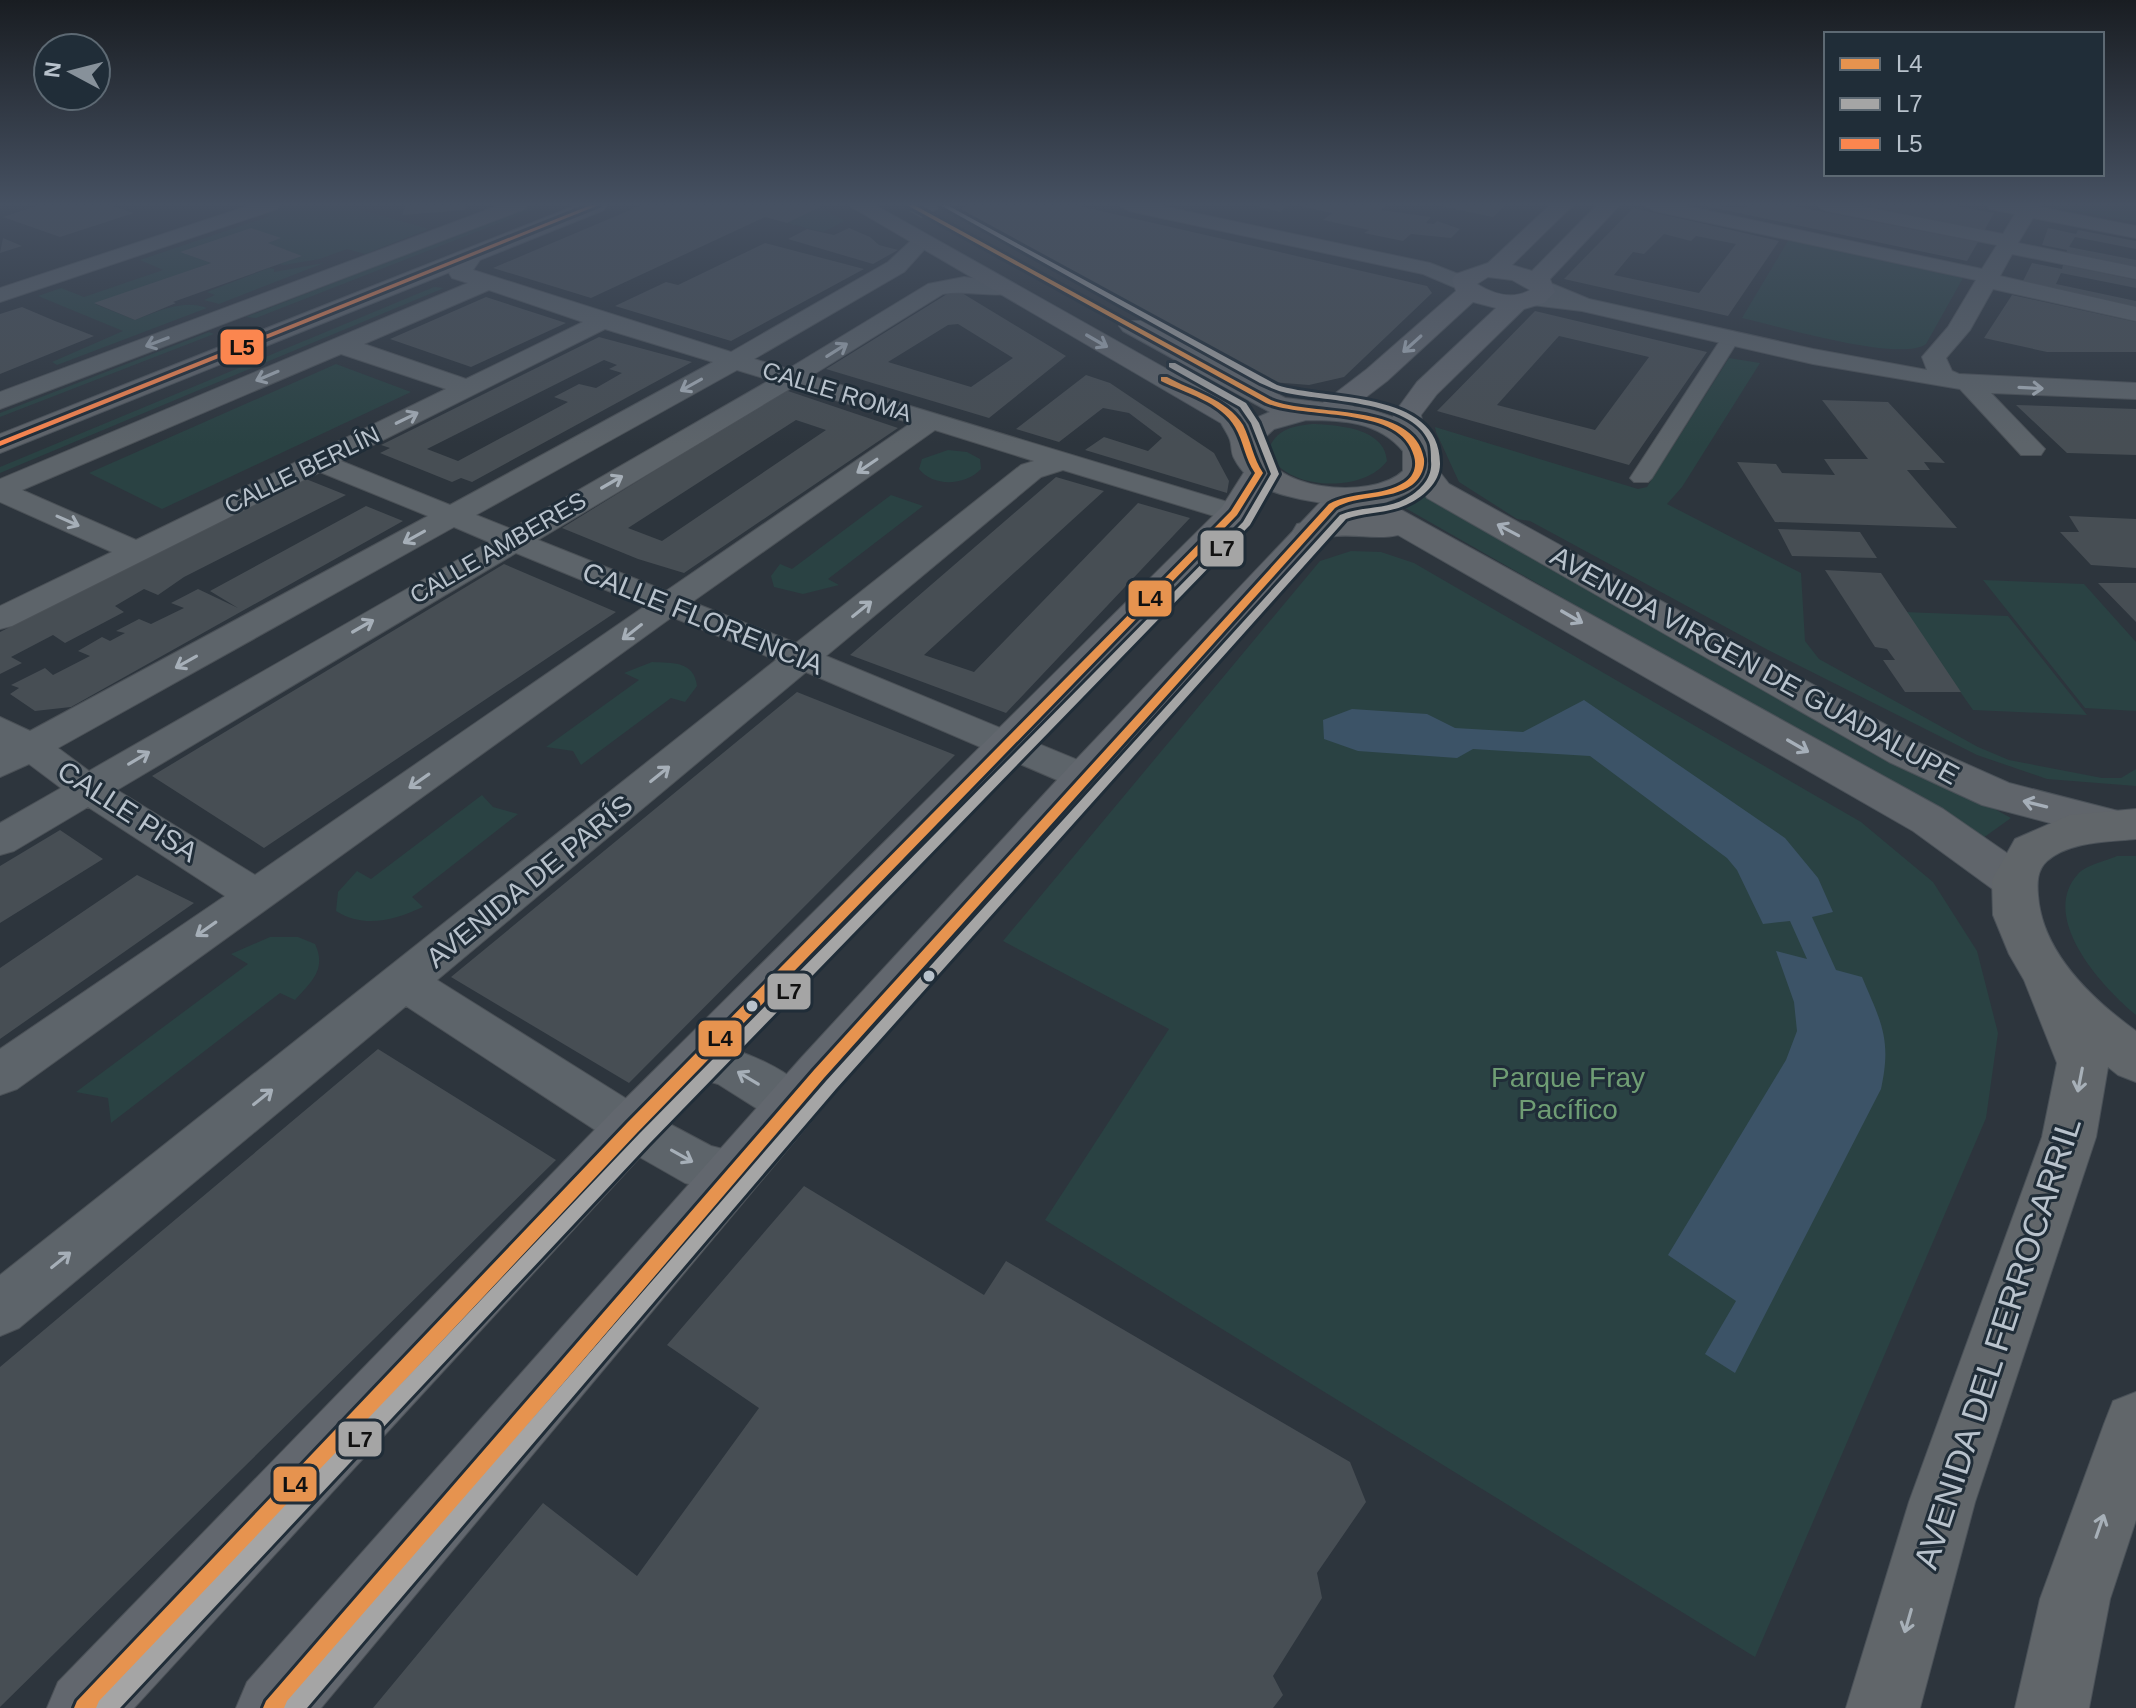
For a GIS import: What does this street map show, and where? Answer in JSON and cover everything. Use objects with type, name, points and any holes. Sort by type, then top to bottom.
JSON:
[{"type":"highway","points":[[2123,824],[2068,830],[2042,842],[2028,854],[2014,881],[2014,914],[2020,933],[2048,981],[2081,1017],[2136,1060]]},
{"type":"highway","name":"AVENIDA DEL FERROCARRIL","points":[[1883,1708],[1942,1502],[2069,1137],[2083,1063],[2048,981]]},
{"type":"highway","points":[[2052,1708],[2075,1599],[2136,1424]]},
{"type":"main road","points":[[0,428],[362,285]]},
{"type":"main road","points":[[0,444],[401,285]]},
{"type":"main road","points":[[999,285],[1233,418],[1246,476]]},
{"type":"main road","points":[[1059,285],[1276,405],[1317,411]]},
{"type":"main road","points":[[84,1708],[632,1128],[1009,745],[1246,476],[1253,431],[1265,422],[1317,411],[1361,386],[1470,285]]},
{"type":"main road","points":[[1480,285],[1491,299],[1532,292]]},
{"type":"main road","points":[[273,1708],[792,1105],[1084,777],[1336,509],[1400,488],[1413,479],[1415,453],[1407,415],[1427,388],[1538,285]]},
{"type":"main road","points":[[1235,384],[1296,391],[1361,386]]},
{"type":"main road","name":"AVENIDA VIRGEN DE GUADALUPE","points":[[1317,411],[1376,420],[1415,453],[1438,491],[1903,752],[1997,795],[2123,824]]},
{"type":"main road","points":[[1246,476],[1304,493],[1336,509]]},
{"type":"main road","points":[[1336,509],[1338,526],[1380,527],[1450,548]]},
{"type":"main road","name":"AVENIDA VIRGEN DE GUADALUPE","points":[[1336,509],[1450,548],[1928,820],[2014,881]]},
{"type":"street","points":[[0,295],[31,285]]},
{"type":"street","points":[[0,401],[308,285]]},
{"type":"street","points":[[0,490],[483,285]]},
{"type":"street","name":"CALLE ROMA","points":[[492,285],[1062,461],[1246,476]]},
{"type":"street","name":"CALLE AMBERES","points":[[10,747],[453,516],[865,285]]},
{"type":"street","name":"CALLE AMBERES","points":[[0,841],[792,377],[936,289],[960,285]]},
{"type":"street","name":"CALLE AMBERES","points":[[971,285],[1005,288]]},
{"type":"street","points":[[1959,367],[1987,285]]},
{"type":"street","points":[[2013,285],[2136,314]]},
{"type":"street","points":[[1532,292],[1854,364],[1959,367],[2136,391]]},
{"type":"street","name":"CALLE BERLÍN","points":[[0,619],[603,321]]},
{"type":"street","points":[[199,326],[267,322]]},
{"type":"street","points":[[1641,478],[1732,336]]},
{"type":"street","points":[[338,346],[360,350],[468,388]]},
{"type":"street","points":[[1959,367],[2004,363],[2136,367]]},
{"type":"street","points":[[1959,367],[2031,449]]},
{"type":"street","points":[[0,1075],[931,421]]},
{"type":"street","name":"AVENIDA DE PARÍS","points":[[0,1309],[1031,471],[1062,461]]},
{"type":"street","name":"CALLE FLORENCIA","points":[[320,462],[1084,777]]},
{"type":"street","points":[[0,490],[136,551]]},
{"type":"street","name":"CALLE PISA","points":[[10,747],[59,766],[87,790],[255,895]]},
{"type":"street","points":[[404,982],[632,1128],[703,1167],[736,1173]]},
{"type":"street","points":[[700,1060],[729,1066],[792,1105]]},
{"type":"green space","points":[[120,285],[150,285],[95,304],[135,320],[180,305],[207,308],[57,365],[52,362],[123,331],[38,296],[61,288],[84,297]]},
{"type":"green space","points":[[226,285],[268,285],[219,304],[204,300],[215,295],[207,292]]},
{"type":"green space","points":[[329,285],[341,285],[256,318],[246,317]]},
{"type":"green space","points":[[1762,285],[1959,285],[1926,344],[1912,349],[1866,346],[1742,318]]},
{"type":"green space","points":[[434,287],[444,288],[0,473],[0,467]]},
{"type":"green space","points":[[209,332],[214,334],[0,417],[0,413]]},
{"type":"green space","points":[[1729,358],[1760,363],[1682,487],[1667,504],[1801,573],[1805,641],[1819,659],[1978,747],[2009,760],[2102,778],[2121,778],[2136,769],[2136,786],[2047,779],[1977,755],[1768,650],[1530,521],[1517,519],[1459,482],[1436,432],[1435,427],[1638,489],[1647,487]]},
{"type":"green space","points":[[336,364],[411,392],[162,509],[89,473]]},
{"type":"green space","points":[[1313,424],[1347,427],[1369,435],[1378,441],[1387,461],[1376,472],[1343,483],[1306,480],[1290,474],[1277,464],[1268,451],[1271,444],[1286,430]]},
{"type":"green space","points":[[948,450],[967,452],[980,459],[981,469],[967,479],[949,482],[932,479],[919,469],[922,459]]},
{"type":"green space","points":[[891,495],[923,506],[828,579],[839,585],[803,594],[774,587],[771,576],[780,564],[792,569]]},
{"type":"green space","points":[[1422,495],[2011,818],[1983,838],[1400,505]]},
{"type":"green space","name":"Parque Fray Pacífico","points":[[1351,551],[1381,552],[1414,563],[1861,822],[1933,882],[1977,951],[1998,1033],[1986,1118],[1755,1657],[1045,1220],[1169,1029],[1003,941],[1320,561]]},
{"type":"green space","points":[[1983,580],[2084,584],[2136,642],[2136,711],[2085,708]]},
{"type":"green space","points":[[1904,612],[2008,616],[2087,715],[1973,710]]},
{"type":"green space","points":[[652,662],[681,665],[692,672],[697,686],[685,702],[671,698],[581,765],[573,751],[546,747],[639,680],[624,673]]},
{"type":"green space","points":[[482,795],[493,807],[518,814],[412,897],[423,907],[380,921],[358,920],[336,911],[338,892],[357,871],[371,879]]},
{"type":"green space","points":[[2117,856],[2136,856],[2136,1015],[2107,988],[2080,951],[2070,931],[2066,911],[2068,892],[2078,874]]},
{"type":"green space","points":[[270,937],[298,937],[315,944],[319,961],[316,975],[295,1000],[280,993],[111,1123],[108,1098],[76,1092],[248,964],[231,954]]},
{"type":"water","points":[[1584,700],[1785,838],[1818,878],[1833,912],[1812,917],[1836,970],[1862,977],[1883,1031],[1885,1057],[1881,1089],[1735,1373],[1705,1354],[1736,1301],[1668,1255],[1786,1060],[1797,1031],[1794,1002],[1776,951],[1807,959],[1790,921],[1763,924],[1737,870],[1727,858],[1590,756],[1473,749],[1457,758],[1358,751],[1324,739],[1323,720],[1352,709],[1427,714],[1455,728],[1523,732]]},
{"type":"building","points":[[148,285],[221,285],[135,320],[94,303]]},
{"type":"building","points":[[548,285],[620,285],[591,298]]},
{"type":"building","points":[[660,285],[835,285],[731,341],[615,306]]},
{"type":"building","points":[[1091,285],[1421,285],[1427,286],[1432,293],[1344,377],[1309,385],[1271,382]]},
{"type":"building","points":[[1589,285],[1660,285],[1699,293],[1705,285],[1749,285],[1728,316]]},
{"type":"building","points":[[2037,285],[2059,285],[2136,301],[2136,310]]},
{"type":"building","points":[[962,293],[1066,356],[989,418],[826,369],[947,294]],"holes":[[[958,324],[1013,358],[971,387],[888,362],[948,325]]]},
{"type":"building","points":[[2012,295],[2136,322],[2136,352],[2047,352],[1984,338]]},
{"type":"building","points":[[486,297],[566,323],[471,367],[390,339]]},
{"type":"building","points":[[22,307],[94,336],[0,374],[0,314]]},
{"type":"building","points":[[1535,311],[1707,352],[1629,465],[1437,411]],"holes":[[[1559,336],[1649,357],[1595,430],[1497,405]]]},
{"type":"building","points":[[599,337],[692,362],[472,482],[461,478],[452,482],[380,453],[390,448],[381,445]],"holes":[[[604,360],[617,365],[609,369],[622,373],[596,388],[579,384],[554,397],[568,402],[458,461],[427,449]]]},
{"type":"building","points":[[1086,375],[1110,383],[1214,453],[1229,481],[1227,493],[1085,450],[1104,437],[1148,451],[1162,438],[1129,413],[1103,408],[1059,442],[1016,429]]},
{"type":"building","points":[[785,390],[898,428],[684,573],[638,559],[562,528]],"holes":[[[796,420],[826,430],[662,541],[628,528]]]},
{"type":"building","points":[[1822,400],[1888,402],[1945,463],[1924,462],[1930,470],[1907,470],[1957,528],[1775,522],[1737,462],[1776,464],[1782,473],[1835,475],[1824,459],[1868,459]]},
{"type":"building","points":[[2016,405],[2136,409],[2136,455],[2067,453]]},
{"type":"building","points":[[1056,477],[1104,491],[924,655],[974,672],[1138,503],[1190,518],[1006,713],[850,655]]},
{"type":"building","points":[[306,479],[346,495],[184,577],[158,595],[144,589],[115,606],[124,612],[65,643],[53,635],[11,657],[22,663],[0,674],[0,632]]},
{"type":"building","points":[[366,506],[403,521],[71,707],[35,711],[10,694],[19,688],[11,685],[45,668],[53,675],[90,656],[78,651],[102,637],[110,641],[125,633],[116,631],[139,619],[151,624],[184,608],[171,603],[198,589],[238,608],[210,591]]},
{"type":"building","points":[[2069,516],[2136,519],[2136,568],[2091,565],[2060,532],[2079,532]]},
{"type":"building","points":[[1778,529],[1860,532],[1877,558],[1792,556]]},
{"type":"building","points":[[504,564],[616,612],[264,848],[152,776]]},
{"type":"building","points":[[1825,570],[1881,573],[1961,692],[1905,692],[1883,660],[1895,660],[1887,649],[1875,647]]},
{"type":"building","points":[[2098,583],[2136,583],[2136,622]]},
{"type":"building","points":[[797,692],[955,755],[629,1083],[451,977]]},
{"type":"building","points":[[60,830],[103,859],[0,923],[0,866]]},
{"type":"building","points":[[137,875],[194,903],[0,1039],[0,968]]},
{"type":"building","points":[[378,1049],[556,1160],[0,1707],[0,1367]]},
{"type":"building","points":[[804,1186],[984,1295],[1006,1261],[1350,1462],[1366,1502],[1317,1573],[1322,1598],[1273,1676],[1283,1695],[1273,1708],[373,1708],[543,1503],[637,1576],[759,1408],[667,1345]]},
{"type":"transit line","name":"L5","points":[[0,444],[397,285]]},
{"type":"transit line","name":"L4","points":[[273,1708],[819,1074],[1332,506],[1341,501],[1398,489],[1410,483],[1418,473],[1420,460],[1414,443],[1401,430],[1360,416],[1269,402],[1056,285]]},
{"type":"transit line","name":"L7","points":[[294,1708],[831,1085],[1343,517],[1403,504],[1428,485],[1436,466],[1433,443],[1422,425],[1402,413],[1379,405],[1284,390],[1262,381],[1089,285]]},
{"type":"transit line","name":"L7","points":[[106,1708],[644,1139],[1247,523],[1275,474],[1255,423],[1243,405],[1172,365]]},
{"type":"transit line","name":"L4","points":[[84,1708],[632,1128],[1234,513],[1259,473],[1239,426],[1216,404],[1164,379]]}]
